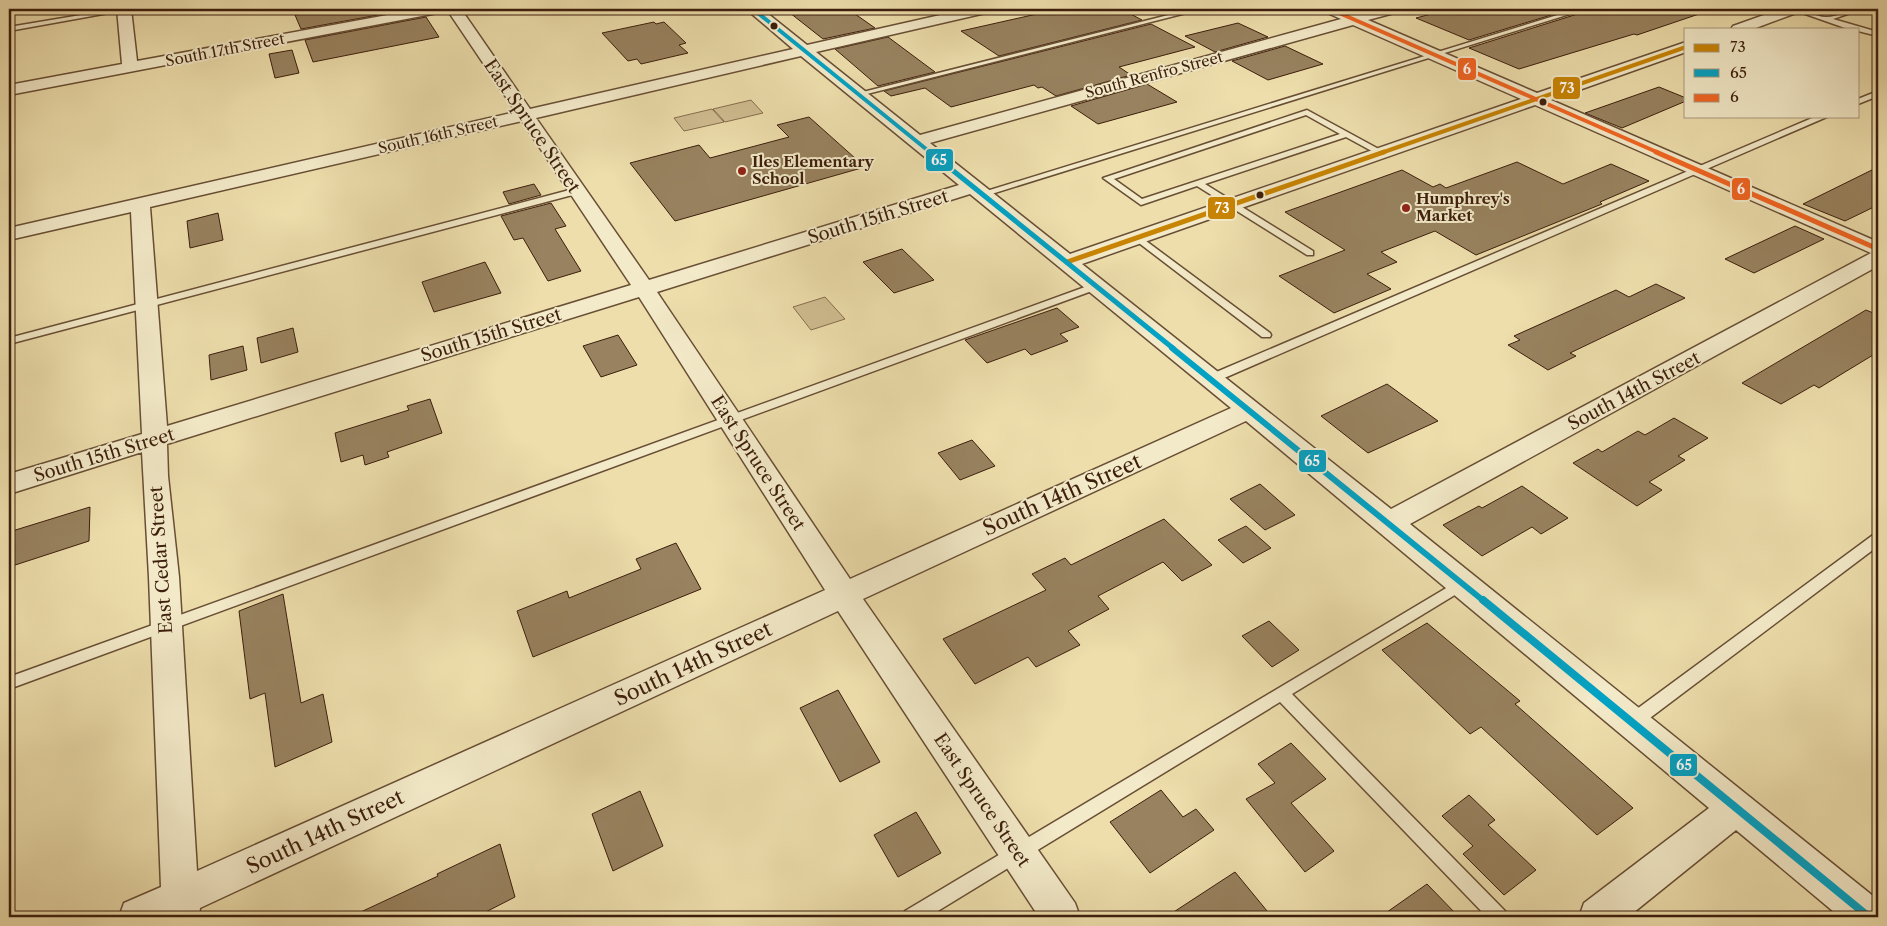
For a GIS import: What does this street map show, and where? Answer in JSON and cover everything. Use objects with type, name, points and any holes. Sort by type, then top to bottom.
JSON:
[{"type":"street","points":[[124,9],[130,67]]},
{"type":"street","name":"South 17th Street","points":[[9,90],[442,9]]},
{"type":"street","name":"East Spruce Street","points":[[454,9],[644,288],[844,595],[1061,917]]},
{"type":"street","points":[[753,9],[1463,583],[1869,917]]},
{"type":"street","name":"South 16th Street","points":[[9,234],[984,9]]},
{"type":"street","points":[[1330,9],[1533,100],[1878,250]]},
{"type":"street","name":"South Renfro Street","points":[[916,140],[1393,9]]},
{"type":"street","points":[[1741,28],[1794,9]]},
{"type":"street","points":[[1067,262],[1684,48]]},
{"type":"street","name":"South 15th Street","points":[[9,484],[644,288],[978,191]]},
{"type":"street","name":"East Cedar Street","points":[[140,204],[155,439],[155,476],[167,624],[180,908]]},
{"type":"street","name":"South 14th Street","points":[[1389,523],[1878,258]]},
{"type":"street","name":"South 14th Street","points":[[138,917],[180,908],[844,595],[1249,410]]},
{"type":"street","points":[[1598,917],[1737,808]]},
{"type":"lane","points":[[9,29],[128,9]]},
{"type":"lane","points":[[859,94],[1199,9]]},
{"type":"lane","points":[[978,191],[1583,9]]},
{"type":"lane","points":[[1794,9],[1854,28]]},
{"type":"lane","points":[[1827,19],[1859,9]]},
{"type":"lane","points":[[1868,9],[1878,12]]},
{"type":"lane","points":[[1860,30],[1877,35]]},
{"type":"lane","points":[[1860,91],[1876,95]]},
{"type":"lane","points":[[1860,101],[1876,95]]},
{"type":"lane","points":[[1347,134],[1141,202],[1108,178],[1306,112],[1382,152]]},
{"type":"lane","points":[[1211,379],[1820,118]]},
{"type":"lane","points":[[1198,183],[1310,253]]},
{"type":"lane","points":[[9,341],[577,192]]},
{"type":"lane","points":[[1138,238],[1266,335]]},
{"type":"lane","points":[[9,683],[1096,286]]},
{"type":"lane","points":[[1632,722],[1878,539]]},
{"type":"lane","points":[[911,917],[1463,583]]},
{"type":"lane","points":[[1281,693],[1499,917]]},
{"type":"shaded area","points":[[751,100],[763,113],[725,122],[713,109]]},
{"type":"shaded area","points":[[712,109],[724,122],[684,131],[674,118]]},
{"type":"shaded area","points":[[825,297],[845,319],[811,330],[793,307]]},
{"type":"building","points":[[331,9],[411,9],[301,29],[295,15]]},
{"type":"building","points":[[785,9],[848,9],[875,28],[823,39]]},
{"type":"building","points":[[1059,9],[1121,9],[1142,20],[999,56],[961,31]]},
{"type":"building","points":[[1450,9],[1571,9],[1469,40],[1416,18]]},
{"type":"building","points":[[1588,9],[1701,9],[1702,13],[1637,35],[1634,34],[1519,69],[1469,48],[1587,11]]},
{"type":"building","points":[[426,17],[439,37],[313,62],[305,40]]},
{"type":"building","points":[[654,22],[656,24],[664,22],[686,43],[679,45],[688,53],[641,64],[637,59],[628,61],[602,33]]},
{"type":"building","points":[[1238,23],[1268,37],[1215,52],[1185,36]]},
{"type":"building","points":[[1151,24],[1195,47],[1119,67],[1131,75],[1056,96],[1042,87],[1038,88],[1034,85],[951,107],[925,88],[891,96],[884,91]]},
{"type":"building","points":[[888,37],[935,72],[878,86],[835,49]]},
{"type":"building","points":[[1285,46],[1323,64],[1268,80],[1232,61]]},
{"type":"building","points":[[292,50],[299,73],[275,78],[269,54]]},
{"type":"building","points":[[1147,84],[1177,102],[1098,124],[1071,106]]},
{"type":"building","points":[[1659,87],[1684,97],[1684,102],[1622,128],[1585,113]]},
{"type":"building","points":[[809,117],[865,167],[675,221],[630,163],[699,145],[710,158],[789,137],[777,125]]},
{"type":"building","points":[[1517,162],[1563,184],[1611,164],[1649,181],[1600,202],[1602,204],[1476,255],[1435,231],[1381,252],[1397,262],[1367,274],[1391,289],[1334,313],[1279,276],[1345,250],[1285,212],[1402,170],[1433,187],[1440,184],[1446,188]]},
{"type":"building","points":[[1878,167],[1878,205],[1845,221],[1803,204]]},
{"type":"building","points":[[534,184],[541,195],[509,204],[503,192]]},
{"type":"building","points":[[551,203],[566,226],[555,229],[581,271],[548,281],[523,238],[514,240],[501,216]]},
{"type":"building","points":[[218,213],[223,240],[190,248],[187,221]]},
{"type":"building","points":[[1795,226],[1824,239],[1754,273],[1725,259]]},
{"type":"building","points":[[902,249],[934,280],[894,293],[863,262]]},
{"type":"building","points":[[485,262],[501,293],[434,312],[422,282]]},
{"type":"building","points":[[1656,284],[1685,298],[1570,353],[1576,356],[1548,370],[1508,345],[1520,340],[1514,336],[1616,290],[1629,297]]},
{"type":"building","points":[[1057,308],[1079,327],[1060,334],[1068,341],[1031,355],[1025,349],[987,363],[965,340]]},
{"type":"building","points":[[1866,310],[1878,315],[1878,352],[1819,388],[1814,385],[1781,404],[1742,383]]},
{"type":"building","points":[[293,328],[298,352],[261,363],[257,338]]},
{"type":"building","points":[[618,335],[637,365],[601,377],[583,346]]},
{"type":"building","points":[[243,346],[247,370],[211,380],[209,355]]},
{"type":"building","points":[[1387,384],[1438,421],[1368,453],[1321,416]]},
{"type":"building","points":[[430,399],[442,433],[387,452],[389,457],[365,465],[363,455],[341,462],[335,433],[409,410],[407,406]]},
{"type":"building","points":[[1674,418],[1708,438],[1678,456],[1685,460],[1649,482],[1662,490],[1637,506],[1573,463],[1598,449],[1602,452],[1638,431],[1645,435]]},
{"type":"building","points":[[972,440],[995,466],[960,480],[938,453]]},
{"type":"building","points":[[1260,484],[1295,515],[1265,530],[1230,499]]},
{"type":"building","points":[[1522,486],[1568,518],[1541,534],[1532,527],[1482,556],[1443,525],[1479,506],[1482,508]]},
{"type":"building","points":[[90,507],[89,541],[9,567],[9,532]]},
{"type":"building","points":[[1164,519],[1212,565],[1182,581],[1163,562],[1098,596],[1109,609],[1068,631],[1080,645],[1036,667],[1028,657],[975,684],[943,639],[1046,590],[1032,574],[1065,558],[1071,565]]},
{"type":"building","points":[[1246,526],[1271,548],[1243,563],[1218,540]]},
{"type":"building","points":[[676,543],[701,589],[533,657],[517,611],[567,591],[569,598],[641,569],[636,559]]},
{"type":"building","points":[[283,594],[301,703],[323,694],[332,742],[275,767],[265,693],[250,699],[239,611]]},
{"type":"building","points":[[1269,621],[1299,650],[1272,667],[1242,636]]},
{"type":"building","points":[[1427,623],[1520,701],[1515,704],[1633,808],[1597,835],[1481,727],[1470,734],[1382,650]]},
{"type":"building","points":[[838,690],[880,762],[840,782],[800,708]]},
{"type":"building","points":[[1291,743],[1326,779],[1291,803],[1334,851],[1305,872],[1246,799],[1275,783],[1258,764]]},
{"type":"building","points":[[1161,790],[1183,817],[1196,809],[1214,830],[1150,873],[1110,822]]},
{"type":"building","points":[[640,791],[663,846],[613,871],[592,814]]},
{"type":"building","points":[[1469,795],[1495,820],[1488,825],[1536,870],[1504,895],[1463,854],[1473,846],[1442,816]]},
{"type":"building","points":[[916,812],[941,853],[898,877],[874,835]]},
{"type":"building","points":[[500,844],[515,897],[476,917],[350,917],[438,876],[437,874]]},
{"type":"building","points":[[1235,872],[1272,917],[1166,917]]},
{"type":"building","points":[[1427,884],[1459,917],[1380,917]]},
{"type":"transit line","name":"65","points":[[753,9],[1389,523],[1869,917]]},
{"type":"transit line","name":"6","points":[[1330,9],[1878,249]]},
{"type":"transit line","name":"73","points":[[1067,262],[1684,48]]},
{"type":"place","name":"Iles Elementary School","points":[[742,171]]},
{"type":"place","name":"Humphrey's Market","points":[[1406,208]]}]
